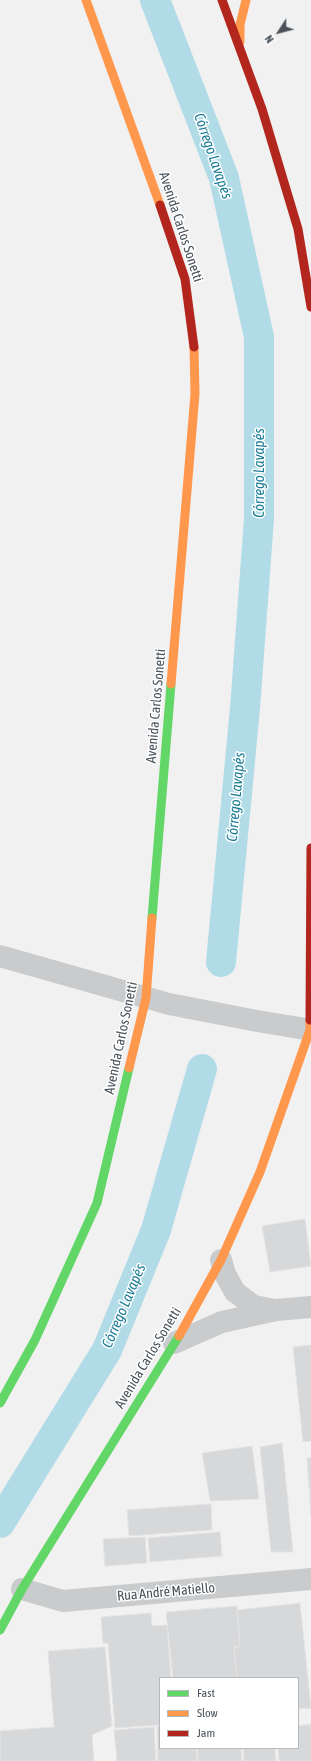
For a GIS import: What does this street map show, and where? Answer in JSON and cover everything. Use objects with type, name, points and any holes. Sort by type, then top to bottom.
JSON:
[{"type":"street","name":"Avenida Carlos Sonetti","points":[[0,1403],[36,1340],[97,1203],[146,998],[195,394],[194,337],[185,279],[138,141],[86,0]]},
{"type":"street","points":[[222,0],[262,109],[298,229],[311,307]]},
{"type":"street","points":[[240,52],[240,25],[246,0]]},
{"type":"street","name":"Avenida Carlos Sonetti","points":[[0,1630],[22,1590],[174,1343],[221,1260],[260,1172],[310,1030],[311,848]]},
{"type":"street","points":[[0,956],[169,1004],[310,1030]]},
{"type":"street","points":[[221,1260],[224,1274],[236,1292],[254,1306],[276,1310]]},
{"type":"street","points":[[174,1343],[222,1322],[276,1310],[311,1307]]},
{"type":"street","name":"Rua André Matiello","points":[[22,1590],[63,1601],[311,1579]]},
{"type":"building","points":[[305,1219],[311,1266],[270,1272],[262,1226]]},
{"type":"building","points":[[311,1345],[311,1441],[303,1442],[293,1347]]},
{"type":"building","points":[[282,1443],[293,1552],[271,1552],[260,1447]]},
{"type":"building","points":[[252,1446],[259,1499],[210,1501],[202,1453]]},
{"type":"building","points":[[307,1458],[311,1458],[311,1515]]},
{"type":"building","points":[[211,1504],[212,1530],[129,1536],[127,1510]]},
{"type":"building","points":[[220,1532],[222,1556],[150,1562],[148,1538]]},
{"type":"building","points":[[145,1537],[147,1563],[105,1566],[103,1539]]},
{"type":"building","points":[[300,1603],[311,1708],[299,1709],[299,1677],[237,1677],[234,1648],[240,1646],[237,1610]]},
{"type":"building","points":[[237,1606],[240,1646],[234,1647],[237,1677],[173,1677],[166,1612]]},
{"type":"building","points":[[151,1613],[152,1626],[167,1625],[171,1677],[159,1677],[159,1725],[115,1728],[108,1643],[103,1643],[101,1617]]},
{"type":"building","points":[[105,1647],[112,1726],[92,1735],[94,1761],[0,1761],[0,1731],[54,1727],[48,1651]]},
{"type":"building","points":[[311,1724],[311,1761],[279,1761],[278,1749],[299,1749],[299,1726]]},
{"type":"building","points":[[157,1726],[159,1726],[159,1749],[196,1749],[197,1761],[158,1761]]},
{"type":"building","points":[[154,1727],[156,1761],[117,1761],[114,1730]]},
{"type":"building","points":[[197,1749],[241,1749],[242,1761],[198,1761]]},
{"type":"building","points":[[243,1749],[275,1749],[276,1761],[244,1761]]},
{"type":"waterway","name":"Córrego Lavapés","points":[[155,0],[224,178],[259,337],[259,519],[245,708],[221,962]]},
{"type":"waterway","name":"Córrego Lavapés","points":[[0,1523],[107,1350],[156,1230],[202,1069]]},
{"type":"traffic: fast","points":[[152,918],[171,684]]},
{"type":"traffic: fast","points":[[0,1403],[35,1340],[97,1203],[129,1068]]},
{"type":"traffic: fast","points":[[0,1630],[22,1589],[179,1336]]},
{"type":"traffic: slow","points":[[86,0],[160,205]]},
{"type":"traffic: slow","points":[[240,42],[240,25],[246,0]]},
{"type":"traffic: slow","points":[[171,684],[195,394],[194,347]]},
{"type":"traffic: slow","points":[[129,1068],[146,998],[152,918]]},
{"type":"traffic: slow","points":[[179,1336],[221,1260],[260,1172],[310,1030],[310,1020]]},
{"type":"traffic: jam","points":[[222,0],[262,109],[298,229],[311,307]]},
{"type":"traffic: jam","points":[[160,205],[185,279],[194,347]]},
{"type":"traffic: jam","points":[[310,1020],[311,848]]}]
